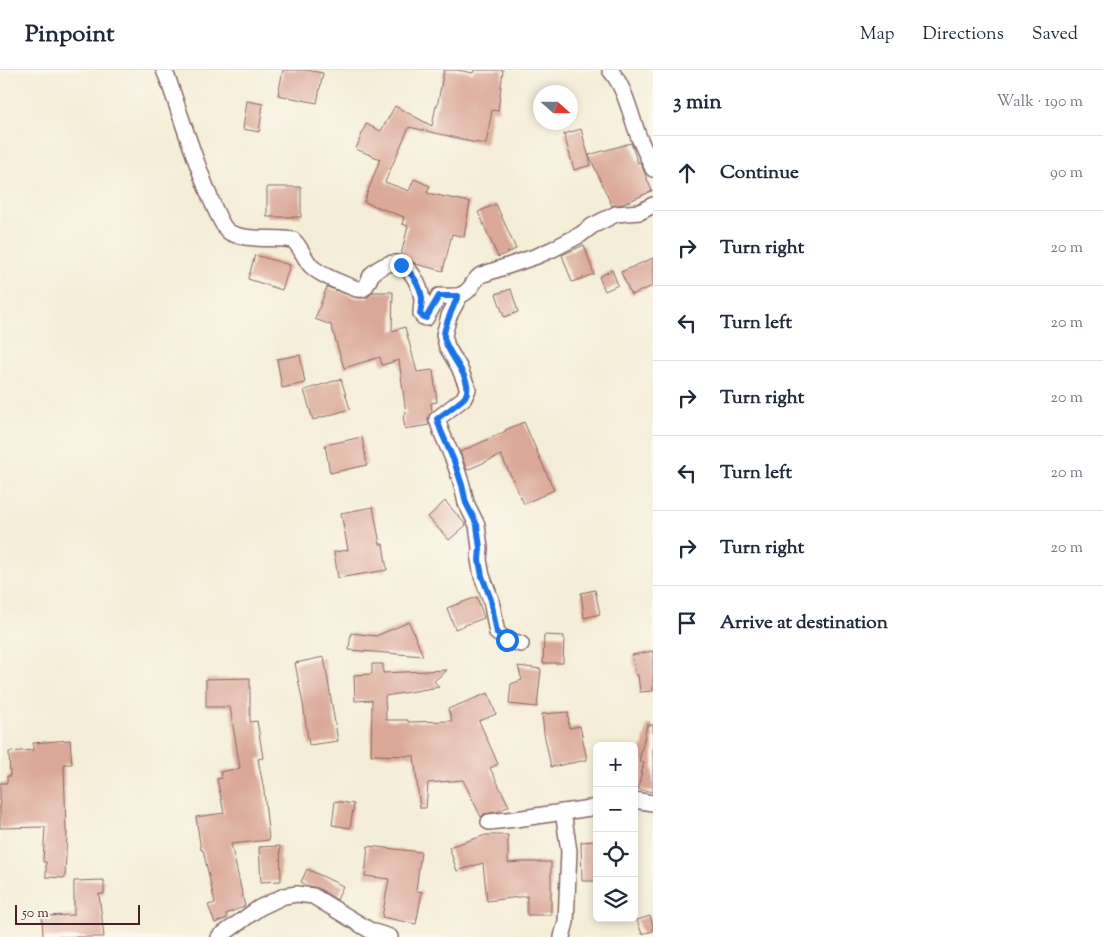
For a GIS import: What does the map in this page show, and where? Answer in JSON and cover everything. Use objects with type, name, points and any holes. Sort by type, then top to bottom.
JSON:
[{"type":"street","points":[[164,70],[211,199],[224,229],[238,236],[293,240],[298,244],[312,266],[328,276],[361,290],[372,274],[382,267],[396,263],[401,265],[410,271],[418,285],[422,300],[420,314],[426,318],[439,296],[465,294],[481,274],[545,253],[616,214],[640,212],[653,205]]},
{"type":"street","points":[[614,72],[653,169]]},
{"type":"street","points":[[458,296],[449,316],[444,335],[447,347],[459,366],[468,389],[464,398],[437,419],[454,461],[466,503],[477,525],[480,548],[479,560],[482,576],[491,600],[497,633],[507,640],[521,644]]},
{"type":"street","points":[[638,801],[653,804]]},
{"type":"street","points":[[489,822],[593,808]]},
{"type":"street","points":[[562,937],[566,922],[569,851],[563,812]]},
{"type":"street","points":[[219,937],[259,908],[284,896],[297,894],[313,896],[371,931],[390,937]]},
{"type":"building","points":[[283,70],[306,70],[323,73],[317,103],[278,95]]},
{"type":"building","points":[[444,70],[473,73],[474,70],[503,70],[498,111],[492,110],[486,144],[409,127],[385,182],[409,191],[414,179],[430,186],[427,193],[470,202],[464,237],[452,234],[443,271],[416,264],[401,255],[408,226],[402,224],[404,217],[364,202],[380,159],[356,149],[366,124],[381,131],[395,106],[432,126]]},
{"type":"building","points":[[247,101],[263,104],[259,132],[243,129]]},
{"type":"building","points":[[581,129],[591,165],[574,170],[564,134]]},
{"type":"building","points":[[631,143],[638,163],[640,162],[652,191],[623,204],[612,206],[589,155]]},
{"type":"building","points":[[267,187],[301,187],[301,217],[267,217]]},
{"type":"building","points":[[496,204],[516,249],[498,257],[478,212]]},
{"type":"building","points":[[584,245],[594,274],[572,282],[562,255]]},
{"type":"building","points":[[255,255],[290,265],[282,290],[248,279]]},
{"type":"building","points":[[653,258],[653,286],[631,295],[621,272]]},
{"type":"building","points":[[612,270],[618,285],[605,291],[599,277]]},
{"type":"building","points":[[327,287],[357,298],[367,298],[373,292],[393,292],[392,331],[405,327],[417,372],[433,370],[437,402],[431,403],[432,411],[428,417],[429,425],[405,429],[403,415],[406,414],[399,360],[382,365],[380,357],[344,368],[331,325],[315,319]]},
{"type":"building","points":[[511,289],[518,312],[504,317],[496,294]]},
{"type":"building","points":[[300,355],[305,383],[282,388],[277,359]]},
{"type":"building","points":[[341,379],[350,409],[313,420],[304,390]]},
{"type":"building","points":[[524,422],[554,490],[524,504],[501,455],[467,470],[460,452]]},
{"type":"building","points":[[362,437],[367,465],[330,473],[325,445]]},
{"type":"building","points":[[445,501],[466,525],[449,540],[428,517]]},
{"type":"building","points":[[373,507],[380,544],[383,544],[387,570],[338,578],[334,552],[348,550],[341,513]]},
{"type":"building","points":[[595,590],[600,614],[584,618],[581,593]]},
{"type":"building","points":[[477,597],[484,618],[455,629],[447,608]]},
{"type":"building","points":[[409,622],[423,656],[349,650],[351,633],[376,636]]},
{"type":"building","points":[[544,635],[564,636],[563,663],[543,663]]},
{"type":"building","points":[[653,651],[653,691],[640,692],[638,675],[636,675],[632,655]]},
{"type":"building","points":[[324,657],[338,741],[309,745],[295,663]]},
{"type":"building","points":[[372,664],[383,664],[383,673],[447,670],[434,681],[439,687],[385,696],[386,720],[408,720],[408,722],[452,721],[448,709],[488,693],[496,714],[479,721],[498,764],[490,768],[509,806],[497,812],[484,814],[481,817],[463,780],[428,783],[426,808],[420,808],[414,756],[371,755],[372,700],[355,701],[354,675],[372,674]]},
{"type":"building","points":[[518,666],[541,669],[537,707],[509,704],[511,684],[522,680]]},
{"type":"building","points":[[250,678],[250,722],[257,721],[263,758],[258,759],[264,791],[269,840],[231,844],[245,906],[226,914],[227,918],[215,923],[208,905],[215,903],[203,850],[201,850],[196,817],[224,813],[217,779],[222,778],[220,772],[240,768],[230,707],[206,707],[206,679]]},
{"type":"building","points":[[568,712],[569,728],[580,726],[587,760],[551,767],[542,714]]},
{"type":"building","points":[[647,725],[653,725],[653,792],[638,789],[644,762],[639,762]]},
{"type":"building","points":[[70,740],[72,764],[64,764],[67,832],[65,878],[46,877],[46,862],[43,862],[45,827],[0,828],[0,783],[7,783],[7,776],[10,776],[9,752],[33,750],[33,743]]},
{"type":"building","points":[[335,801],[354,804],[350,828],[332,825]]},
{"type":"building","points":[[486,835],[508,835],[508,863],[551,862],[551,915],[527,915],[527,896],[487,901],[483,863],[457,871],[449,847]]},
{"type":"building","points":[[593,841],[593,881],[582,881],[581,842]]},
{"type":"building","points":[[280,846],[281,881],[261,882],[259,847]]},
{"type":"building","points":[[368,846],[421,852],[416,891],[422,892],[416,924],[382,917],[389,879],[365,876]]},
{"type":"building","points":[[307,869],[343,886],[337,900],[318,888],[301,882]]},
{"type":"building","points":[[104,880],[104,894],[99,894],[104,937],[43,937],[42,916],[74,915],[74,881]]},
{"type":"building","points":[[650,916],[653,931],[642,934],[638,920]]},
{"type":"route","points":[[401,265],[410,271],[418,285],[422,300],[420,314],[422,316],[426,318],[439,296],[458,296],[449,316],[444,335],[447,347],[459,366],[468,389],[464,398],[437,419],[454,461],[466,503],[477,525],[480,548],[479,560],[482,576],[491,600],[497,633],[507,640]]}]
